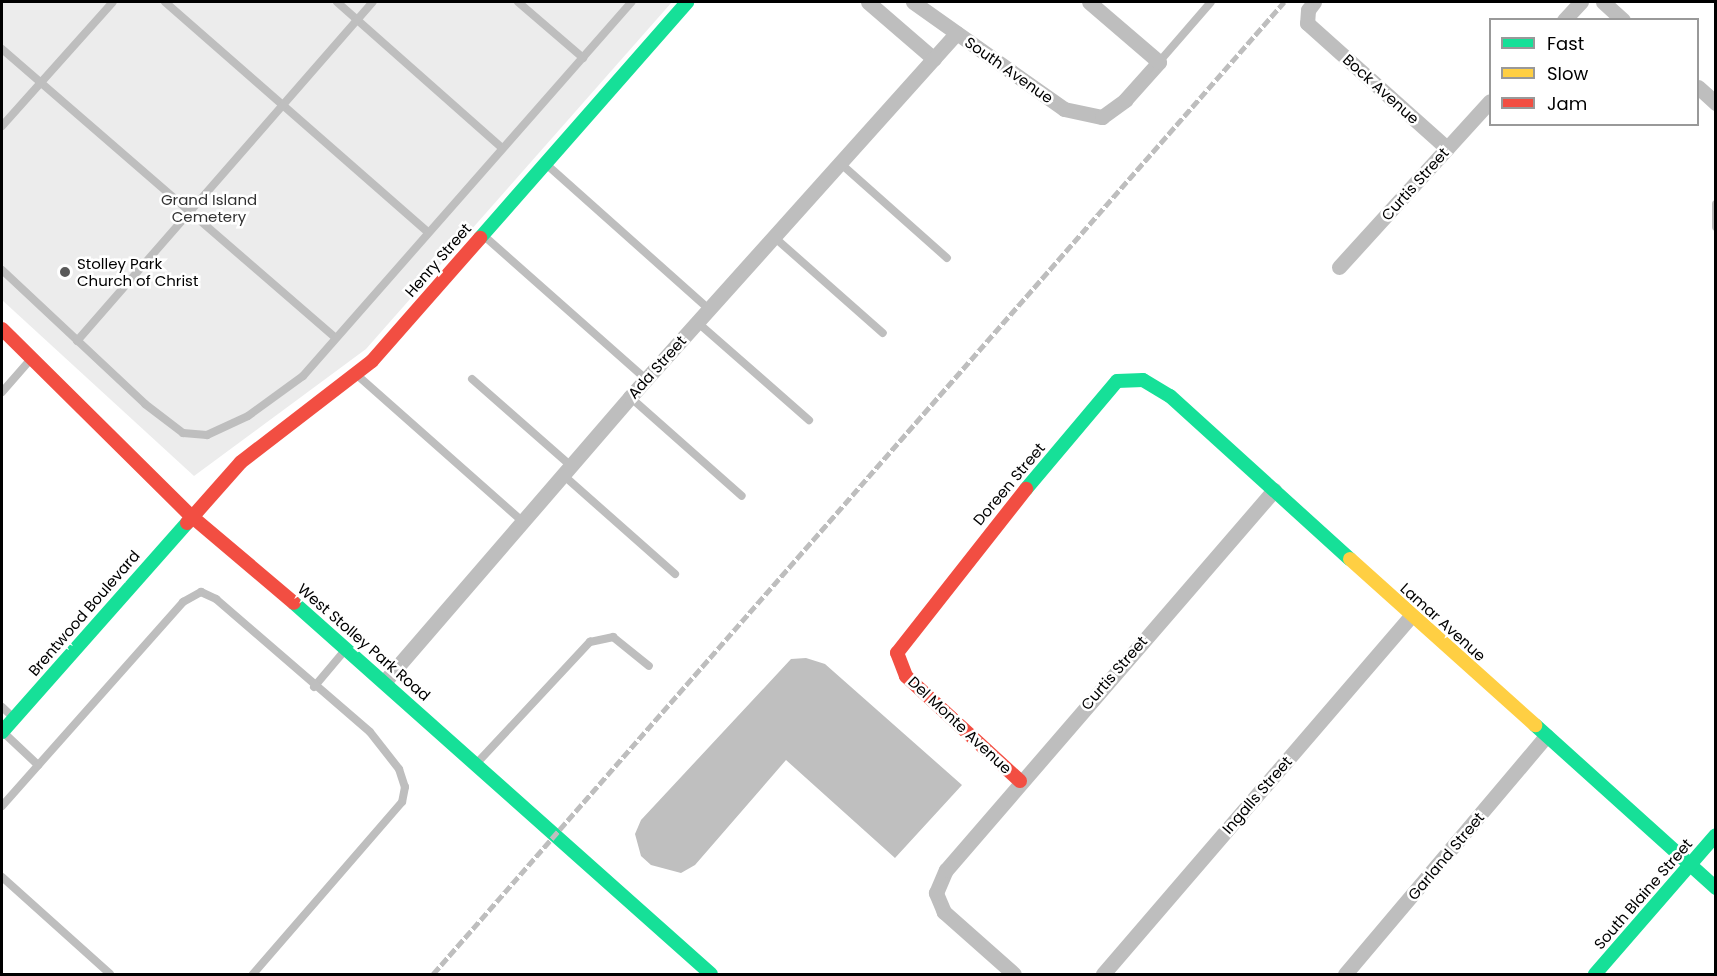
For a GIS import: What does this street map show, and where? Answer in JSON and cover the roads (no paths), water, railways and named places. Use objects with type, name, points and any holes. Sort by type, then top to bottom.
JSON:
[{"type":"street","name":"Henry Street","points":[[190,515],[281,428],[372,361],[687,2]]},
{"type":"street","points":[[868,2],[934,59]]},
{"type":"street","points":[[913,2],[957,33]]},
{"type":"street","points":[[1089,2],[1159,62]]},
{"type":"street","name":"Bock Avenue","points":[[1314,2],[1308,10],[1307,23],[1447,148]]},
{"type":"street","points":[[1566,18],[1581,2]]},
{"type":"street","points":[[1603,2],[1621,18]]},
{"type":"street","name":"South Avenue","points":[[934,59],[957,33],[1064,109],[1102,117],[1125,100],[1159,62]]},
{"type":"street","name":"Ada Street","points":[[385,681],[630,397],[934,59]]},
{"type":"street","points":[[1699,88],[1716,103]]},
{"type":"street","name":"Curtis Street","points":[[1340,267],[1489,103]]},
{"type":"street","name":"West Stolley Park Road","points":[[2,329],[190,515],[385,681],[711,975]]},
{"type":"street","name":"Doreen Street","points":[[909,634],[1117,381],[1147,383]]},
{"type":"street","name":"Lamar Avenue","points":[[1147,383],[1170,396],[1716,888]]},
{"type":"street","name":"Curtis Street","points":[[1014,975],[944,912],[936,892],[956,858],[1020,781],[1274,490]]},
{"type":"street","name":"Brentwood Boulevard","points":[[2,731],[190,515]]},
{"type":"street","name":"Ingalls Street","points":[[1103,975],[1411,615]]},
{"type":"street","name":"Del Monte Avenue","points":[[909,634],[897,653],[906,676],[1020,781]]},
{"type":"street","name":"Garland Street","points":[[1345,975],[1546,736]]},
{"type":"street","name":"South Blaine Street","points":[[1595,975],[1716,835]]},
{"type":"lane","points":[[2,126],[113,2]]},
{"type":"lane","points":[[165,2],[428,232]]},
{"type":"lane","points":[[337,2],[502,148]]},
{"type":"lane","points":[[77,341],[374,2]]},
{"type":"lane","points":[[518,2],[583,58]]},
{"type":"lane","points":[[2,270],[145,404],[183,433],[207,435],[248,416],[303,376],[632,2]]},
{"type":"lane","points":[[1159,62],[1211,2]]},
{"type":"lane","points":[[2,49],[335,337]]},
{"type":"lane","points":[[544,163],[709,309]]},
{"type":"lane","points":[[840,163],[947,258]]},
{"type":"lane","points":[[1716,204],[1716,226]]},
{"type":"lane","points":[[482,234],[646,379]]},
{"type":"lane","points":[[774,237],[883,333]]},
{"type":"lane","points":[[697,322],[809,420]]},
{"type":"lane","points":[[2,392],[32,358]]},
{"type":"lane","points":[[356,374],[522,521]]},
{"type":"lane","points":[[472,379],[675,574]]},
{"type":"lane","points":[[630,397],[742,496]]},
{"type":"lane","points":[[2,806],[183,602],[201,592],[216,599],[314,687],[370,732],[399,769],[405,787],[402,802],[253,975]]},
{"type":"lane","points":[[476,765],[573,656],[590,642],[613,637],[648,666]]},
{"type":"lane","points":[[314,687],[347,648]]},
{"type":"lane","points":[[2,706],[14,718]]},
{"type":"lane","points":[[2,731],[38,765]]},
{"type":"lane","points":[[2,878],[110,975]]},
{"type":"railway","points":[[433,974],[1284,2]]},
{"type":"place","name":"Stolley Park Church of Christ","points":[[65,272]]},
{"type":"park label","name":"Grand Island Cemetery","points":[[209,208]]}]
